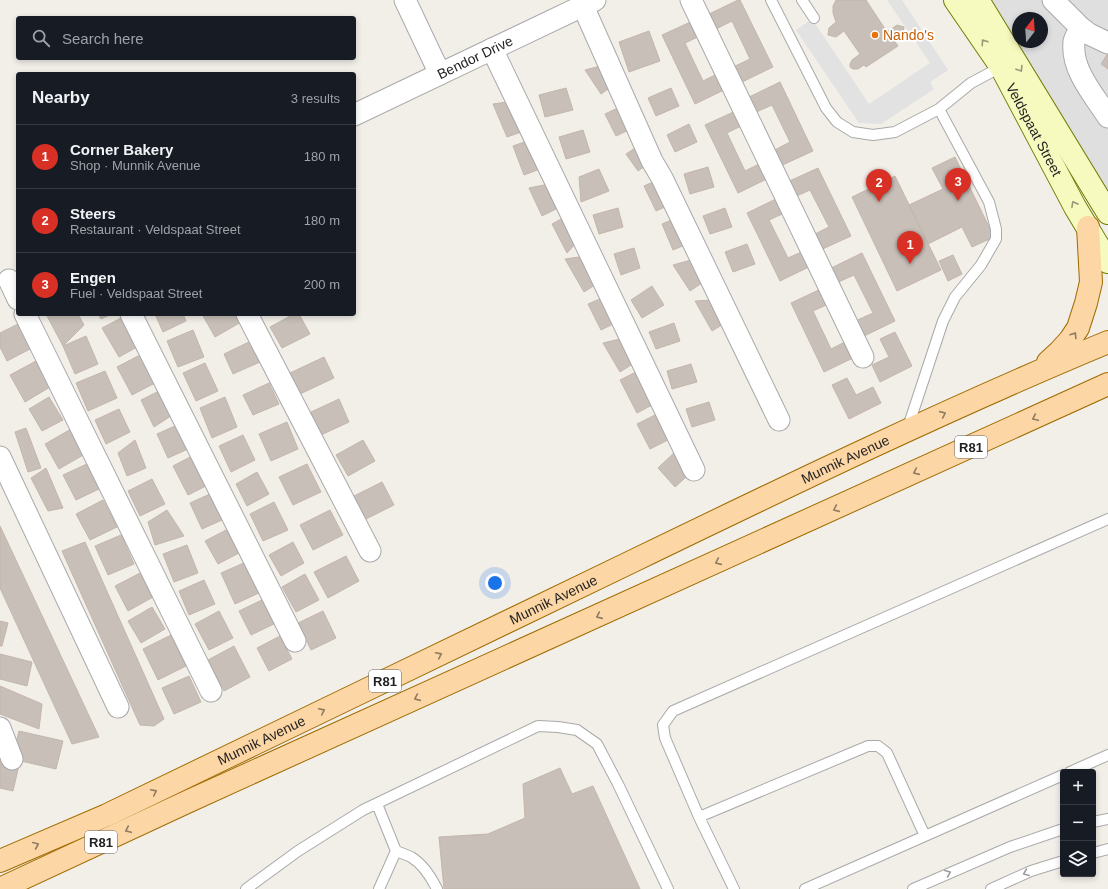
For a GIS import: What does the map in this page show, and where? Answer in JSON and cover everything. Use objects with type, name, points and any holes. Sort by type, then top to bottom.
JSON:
[{"type":"main road","points":[[1036,372],[1060,351],[1078,328],[1091,282],[1088,227]]},
{"type":"main road","name":"Munnik Avenue","points":[[0,860],[106,815],[907,430],[1036,372],[1108,342]]},
{"type":"main road","name":"Munnik Avenue","points":[[0,889],[1108,384]]},
{"type":"main road","points":[[1070,402],[1108,400]]},
{"type":"street","points":[[405,0],[440,74]]},
{"type":"street","name":"Veldspaat Street","points":[[955,0],[1001,67],[1076,207],[1108,262]]},
{"type":"street","name":"Veldspaat Street","points":[[978,0],[1108,213]]},
{"type":"street","points":[[1054,0],[1080,28],[1108,43]]},
{"type":"street","points":[[589,3],[602,48],[652,161],[662,178],[780,420]]},
{"type":"street","name":"Bendor Drive","points":[[356,114],[589,3]]},
{"type":"street","points":[[692,3],[863,357]]},
{"type":"street","points":[[1080,28],[1074,41],[1074,54],[1079,72],[1108,117]]},
{"type":"street","points":[[492,49],[694,470]]},
{"type":"street","points":[[9,279],[16,295]]},
{"type":"street","points":[[26,316],[211,691]]},
{"type":"street","points":[[132,316],[295,641]]},
{"type":"street","points":[[248,316],[370,551]]},
{"type":"street","points":[[0,457],[118,707]]},
{"type":"street","points":[[0,728],[12,759]]},
{"type":"lane","points":[[772,0],[826,108],[837,122],[853,132],[874,135],[895,132],[940,109],[971,83],[1001,67]]},
{"type":"lane","points":[[802,0],[814,18]]},
{"type":"lane","points":[[907,430],[943,321],[955,297],[984,261],[996,239],[989,202],[940,109]]},
{"type":"lane","points":[[734,889],[699,817],[665,738],[663,725],[673,711],[1108,519]]},
{"type":"lane","points":[[246,889],[298,851],[363,810],[538,726],[577,730],[597,744],[618,784],[668,889]]},
{"type":"lane","points":[[699,817],[868,746],[878,746],[887,754],[925,836]]},
{"type":"lane","points":[[1077,769],[1108,755]]},
{"type":"lane","points":[[805,889],[1060,776]]},
{"type":"lane","points":[[377,804],[396,851],[379,889]]},
{"type":"lane","points":[[1096,821],[1108,819]]},
{"type":"lane","points":[[913,889],[1010,847],[1060,830]]},
{"type":"lane","points":[[1096,852],[1108,849]]},
{"type":"lane","points":[[396,851],[412,857],[424,868],[437,889]]},
{"type":"lane","points":[[991,889],[1031,871],[1060,862]]},
{"type":"shaded area","points":[[887,0],[902,0],[948,70],[930,82],[934,89],[881,124],[859,123],[796,30],[812,19],[869,104],[930,63]]},
{"type":"shaded area","points":[[988,0],[1108,0],[1108,199],[1017,48],[1048,48],[1048,12],[1012,12],[1012,40]]},
{"type":"building","points":[[740,0],[773,67],[738,84],[731,68],[750,59],[732,21],[712,31],[705,16]]},
{"type":"building","name":"Nando's","points":[[836,0],[866,0],[887,32],[897,25],[904,27],[903,34],[894,40],[898,46],[866,67],[864,65],[858,69],[853,69],[850,67],[852,60],[860,54],[844,31],[836,37],[828,35],[829,28],[836,22],[833,13],[833,6]]},
{"type":"building","points":[[697,19],[704,34],[685,43],[703,81],[723,71],[730,87],[695,104],[662,35]]},
{"type":"building","points":[[649,31],[660,61],[629,72],[619,42]]},
{"type":"building","points":[[1108,53],[1108,69],[1101,64]]},
{"type":"building","points":[[604,65],[617,83],[601,94],[585,70]]},
{"type":"building","points":[[780,82],[813,151],[778,167],[771,152],[790,142],[772,105],[752,114],[745,99]]},
{"type":"building","points":[[566,88],[573,110],[545,117],[539,95]]},
{"type":"building","points":[[671,88],[679,106],[656,116],[648,98]]},
{"type":"building","points":[[507,102],[530,129],[507,137],[493,104]]},
{"type":"building","points":[[622,106],[633,128],[616,136],[605,114]]},
{"type":"building","points":[[740,109],[747,123],[727,133],[745,171],[765,161],[773,176],[738,193],[705,125]]},
{"type":"building","points":[[689,124],[697,142],[675,152],[667,135]]},
{"type":"building","points":[[583,130],[590,152],[566,159],[559,137]]},
{"type":"building","points":[[530,140],[540,169],[524,175],[513,146]]},
{"type":"building","points":[[641,144],[652,161],[638,171],[626,154]]},
{"type":"building","points":[[955,157],[994,237],[972,247],[962,227],[928,244],[909,205],[943,189],[932,168]]},
{"type":"building","points":[[708,167],[714,187],[690,194],[684,174]]},
{"type":"building","points":[[818,168],[851,236],[816,252],[809,237],[829,227],[810,190],[790,199],[783,184]]},
{"type":"building","points":[[599,169],[609,191],[581,202],[579,177]]},
{"type":"building","points":[[895,176],[941,270],[897,291],[852,197]]},
{"type":"building","points":[[662,178],[674,203],[656,211],[644,186]]},
{"type":"building","points":[[549,184],[560,207],[542,216],[529,188]]},
{"type":"building","points":[[782,196],[789,211],[769,220],[788,258],[808,249],[815,264],[780,281],[747,213]]},
{"type":"building","points":[[618,208],[623,227],[599,234],[593,215]]},
{"type":"building","points":[[725,208],[732,227],[710,234],[703,216]]},
{"type":"building","points":[[563,218],[576,243],[567,253],[552,224]]},
{"type":"building","points":[[676,218],[687,244],[673,250],[662,224]]},
{"type":"building","points":[[747,244],[755,264],[733,272],[725,252]]},
{"type":"building","points":[[634,248],[640,268],[621,275],[614,254]]},
{"type":"building","points":[[862,253],[895,321],[860,338],[853,322],[873,313],[854,275],[834,284],[827,270]]},
{"type":"building","points":[[953,255],[962,274],[948,281],[939,261]]},
{"type":"building","points":[[579,257],[595,285],[584,292],[565,259]]},
{"type":"building","points":[[691,260],[705,281],[690,291],[673,265]]},
{"type":"building","points":[[652,286],[664,305],[642,318],[631,300]]},
{"type":"building","points":[[825,287],[833,302],[813,311],[831,349],[851,339],[859,355],[824,372],[791,303]]},
{"type":"building","points":[[602,298],[615,323],[601,330],[588,304]]},
{"type":"building","points":[[712,300],[725,323],[712,331],[695,301]]},
{"type":"building","points":[[47,316],[79,316],[84,325],[63,346]]},
{"type":"building","points":[[99,316],[108,316],[101,319]]},
{"type":"building","points":[[156,316],[184,316],[186,321],[163,332]]},
{"type":"building","points":[[203,316],[240,316],[243,321],[215,337]]},
{"type":"building","points":[[290,316],[300,316],[310,334],[282,348],[270,327]]},
{"type":"building","points":[[123,317],[139,346],[119,357],[102,328]]},
{"type":"building","points":[[20,323],[32,348],[7,361],[0,347],[0,333]]},
{"type":"building","points":[[674,323],[680,341],[656,349],[649,332]]},
{"type":"building","points":[[193,330],[204,357],[178,367],[167,341]]},
{"type":"building","points":[[895,332],[912,366],[880,382],[872,365],[889,357],[880,339]]},
{"type":"building","points":[[86,336],[98,364],[75,374],[63,346]]},
{"type":"building","points":[[624,338],[631,365],[620,372],[603,343]]},
{"type":"building","points":[[251,341],[260,362],[233,374],[224,354]]},
{"type":"building","points":[[140,355],[155,383],[132,395],[117,367]]},
{"type":"building","points":[[324,357],[334,378],[300,394],[290,373]]},
{"type":"building","points":[[36,361],[50,387],[25,402],[10,375]]},
{"type":"building","points":[[205,363],[218,391],[196,401],[183,373]]},
{"type":"building","points":[[691,364],[697,382],[672,389],[667,371]]},
{"type":"building","points":[[105,371],[117,398],[88,411],[76,383]]},
{"type":"building","points":[[638,371],[654,404],[637,413],[620,380]]},
{"type":"building","points":[[847,378],[856,395],[873,387],[881,403],[849,419],[832,385]]},
{"type":"building","points":[[269,383],[279,404],[253,415],[243,395]]},
{"type":"building","points":[[161,390],[174,414],[154,427],[141,400]]},
{"type":"building","points":[[49,397],[63,420],[42,431],[29,409]]},
{"type":"building","points":[[225,397],[237,427],[212,438],[200,408]]},
{"type":"building","points":[[339,399],[349,422],[321,435],[311,412]]},
{"type":"building","points":[[709,402],[715,420],[692,427],[686,409]]},
{"type":"building","points":[[119,409],[130,432],[106,444],[95,420]]},
{"type":"building","points":[[657,414],[670,439],[650,449],[637,424]]},
{"type":"building","points":[[287,422],[298,449],[271,461],[259,434]]},
{"type":"building","points":[[177,425],[188,449],[168,458],[157,434]]},
{"type":"building","points":[[26,428],[41,468],[28,472],[15,432]]},
{"type":"building","points":[[71,429],[85,454],[59,469],[45,444]]},
{"type":"building","points":[[243,435],[255,460],[231,472],[219,446]]},
{"type":"building","points":[[135,440],[146,468],[127,476],[118,453]]},
{"type":"building","points":[[363,440],[375,461],[348,476],[336,455]]},
{"type":"building","points":[[676,451],[694,470],[675,487],[658,468]]},
{"type":"building","points":[[192,456],[208,485],[188,495],[173,466]]},
{"type":"building","points":[[89,463],[101,488],[76,500],[63,475]]},
{"type":"building","points":[[307,464],[321,492],[293,505],[279,477]]},
{"type":"building","points":[[46,468],[63,508],[48,511],[31,478]]},
{"type":"building","points":[[257,472],[269,494],[247,506],[236,484]]},
{"type":"building","points":[[152,479],[165,504],[140,516],[128,491]]},
{"type":"building","points":[[382,482],[394,505],[364,520],[352,497]]},
{"type":"building","points":[[210,494],[222,520],[202,529],[190,503]]},
{"type":"building","points":[[103,500],[117,527],[90,540],[76,514]]},
{"type":"building","points":[[274,502],[288,530],[263,541],[250,514]]},
{"type":"building","points":[[167,510],[184,536],[155,545],[148,522]]},
{"type":"building","points":[[330,510],[343,535],[313,550],[300,525]]},
{"type":"building","points":[[0,526],[99,737],[72,744],[0,588]]},
{"type":"building","points":[[226,530],[239,553],[218,564],[205,541]]},
{"type":"building","points":[[121,535],[134,564],[108,575],[95,546]]},
{"type":"building","points":[[85,542],[164,719],[154,726],[140,725],[62,551]]},
{"type":"building","points":[[293,542],[304,563],[281,576],[269,555]]},
{"type":"building","points":[[187,545],[198,573],[174,582],[163,554]]},
{"type":"building","points":[[346,556],[359,581],[328,598],[314,572]]},
{"type":"building","points":[[246,562],[259,593],[235,604],[221,573]]},
{"type":"building","points":[[142,572],[155,596],[128,611],[115,586]]},
{"type":"building","points":[[305,574],[319,600],[296,612],[282,587]]},
{"type":"building","points":[[204,580],[215,604],[189,615],[179,591]]},
{"type":"building","points":[[264,599],[276,623],[251,635],[239,611]]},
{"type":"building","points":[[152,607],[165,629],[141,643],[128,621]]},
{"type":"building","points":[[219,611],[233,638],[209,650],[195,624]]},
{"type":"building","points":[[323,611],[336,638],[311,650],[298,623]]},
{"type":"building","points":[[0,621],[8,623],[2,646],[0,646]]},
{"type":"building","points":[[171,635],[186,666],[158,680],[143,649]]},
{"type":"building","points":[[280,636],[292,659],[269,671],[257,648]]},
{"type":"building","points":[[234,646],[250,677],[224,691],[208,660]]},
{"type":"building","points":[[0,654],[32,662],[27,686],[0,679]]},
{"type":"building","points":[[189,676],[201,702],[174,714],[162,688]]},
{"type":"building","points":[[0,686],[42,704],[39,729],[0,714]]},
{"type":"building","points":[[19,731],[63,741],[56,769],[12,759]]},
{"type":"building","points":[[0,761],[19,765],[13,791],[0,788]]},
{"type":"building","points":[[560,768],[572,794],[593,786],[640,889],[444,889],[439,837],[488,834],[525,818],[523,784]]},
{"type":"place","name":"Nando's","points":[[875,35]]},
{"type":"place","name":"Engen","points":[[958,201]]},
{"type":"place","name":"Steers","points":[[879,202]]},
{"type":"place","name":"Corner Bakery","points":[[910,264]]}]
